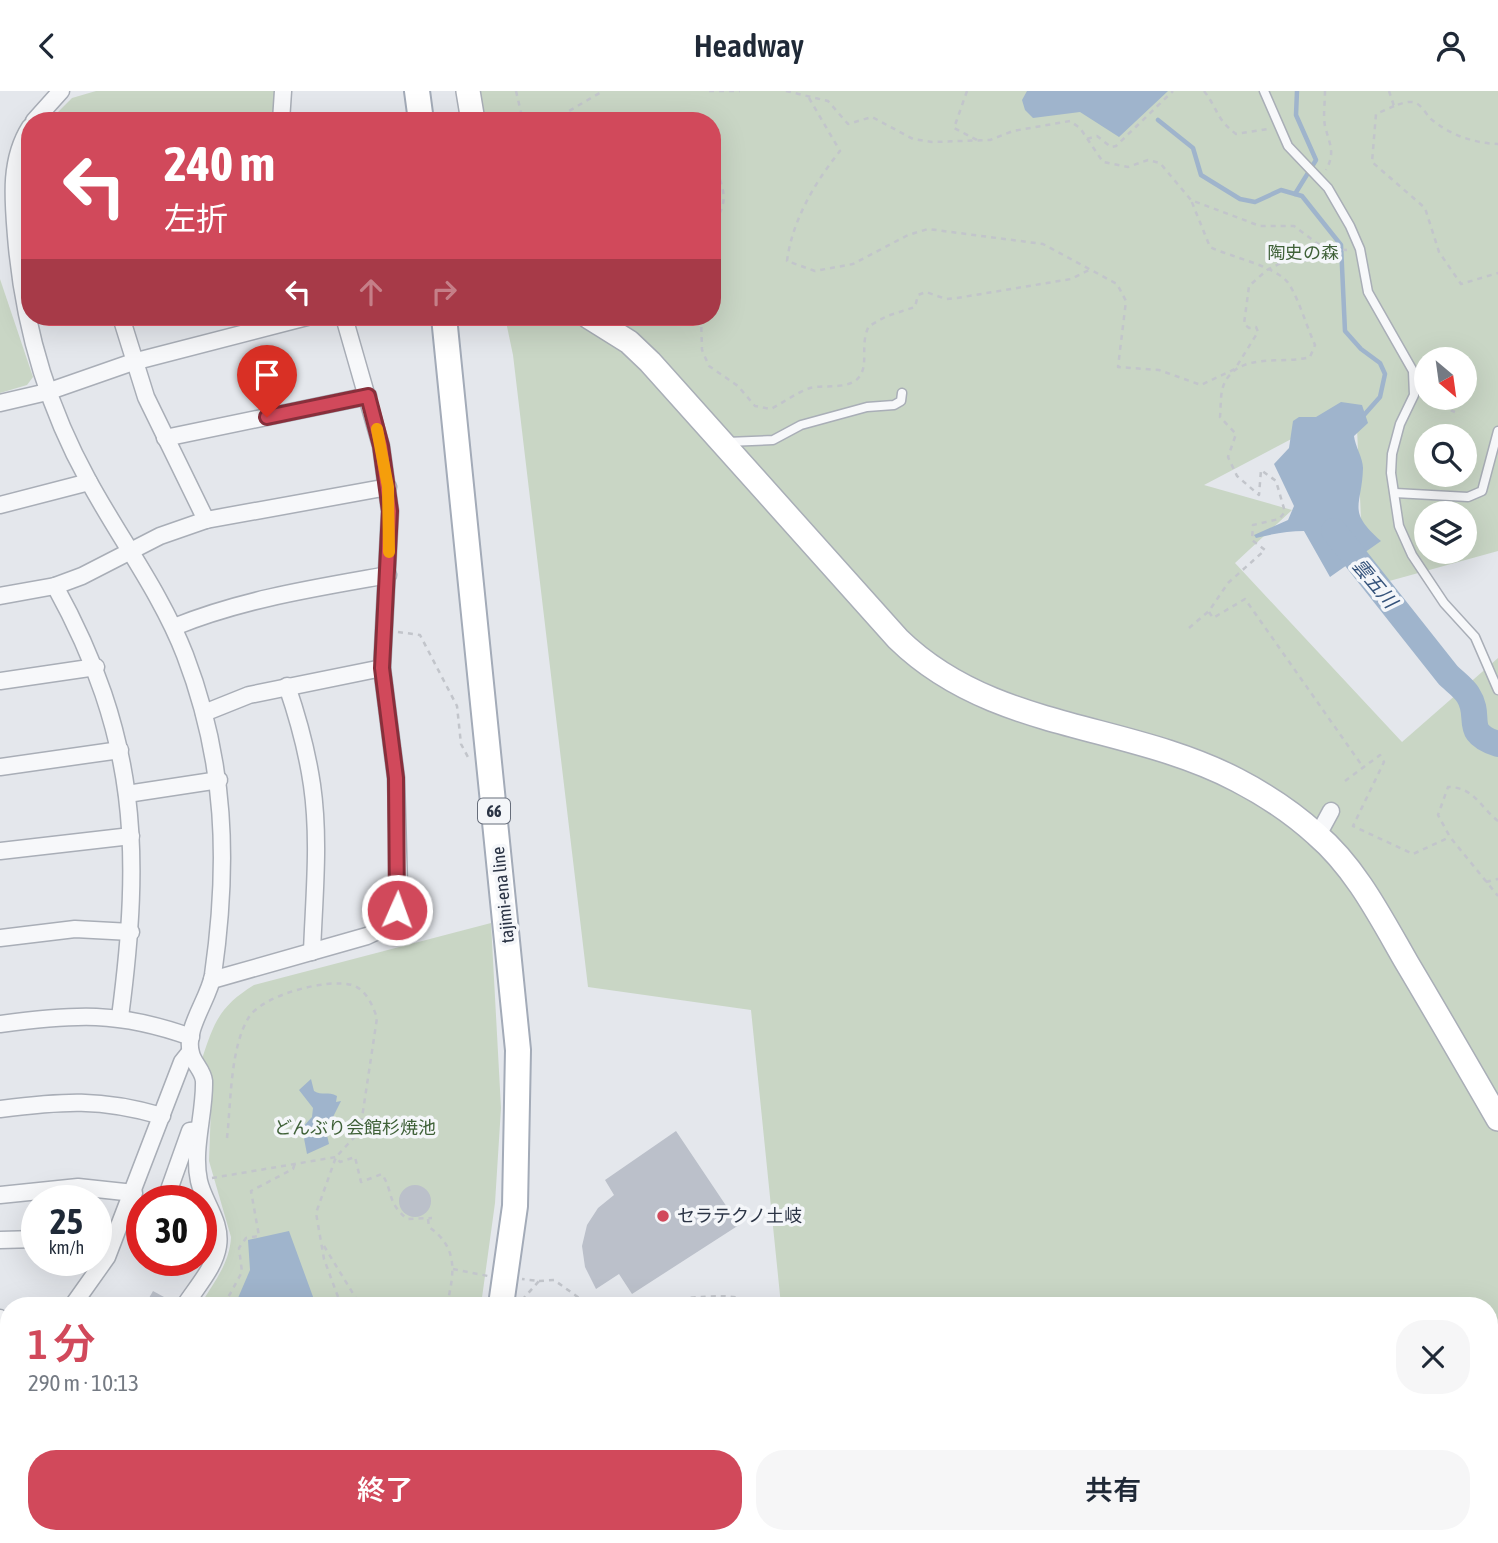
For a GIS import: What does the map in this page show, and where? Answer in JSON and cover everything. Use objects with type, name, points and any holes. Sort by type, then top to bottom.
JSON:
[{"type":"main road","points":[[417,91],[420,112]]},
{"type":"main road","name":"tajimi-ena line","points":[[445,326],[518,1049],[515,1206],[504,1297]]},
{"type":"street","points":[[42,112],[61,91]]},
{"type":"street","points":[[282,112],[283,91]]},
{"type":"street","points":[[468,91],[471,112]]},
{"type":"street","points":[[21,142],[16,158],[21,204]]},
{"type":"street","points":[[29,326],[47,392],[89,482],[174,628],[204,713],[219,780],[222,886],[212,980],[191,1044],[137,1185]]},
{"type":"street","points":[[123,326],[133,362],[165,438],[206,520]]},
{"type":"street","points":[[0,403],[47,392],[133,362],[272,326]]},
{"type":"street","points":[[212,980],[377,933],[393,919],[397,910],[396,778],[382,668],[388,575],[388,487],[368,396],[347,326]]},
{"type":"street","points":[[603,326],[629,342],[650,362],[898,639],[940,674],[968,691],[1041,717],[1181,757],[1238,780],[1318,835],[1364,890],[1498,1119]]},
{"type":"street","points":[[165,438],[368,396]]},
{"type":"street","points":[[0,505],[89,482]]},
{"type":"street","points":[[0,596],[55,586],[206,520],[388,487]]},
{"type":"street","points":[[174,628],[205,614],[272,596],[388,575]]},
{"type":"street","points":[[55,586],[96,667],[120,750],[127,793],[131,836],[131,932],[120,1017]]},
{"type":"street","points":[[0,681],[96,667]]},
{"type":"street","points":[[204,713],[249,695],[382,668]]},
{"type":"street","points":[[287,686],[299,723],[313,796],[315,869],[312,952]]},
{"type":"street","points":[[0,767],[120,750]]},
{"type":"street","points":[[127,793],[219,780]]},
{"type":"street","points":[[1318,835],[1331,811]]},
{"type":"street","points":[[0,851],[131,836]]},
{"type":"street","points":[[0,938],[75,929],[131,932]]},
{"type":"street","points":[[0,1024],[66,1016],[120,1017],[141,1020],[191,1044],[204,1077],[199,1180],[215,1221],[218,1249],[189,1297]]},
{"type":"street","points":[[0,1109],[78,1100],[127,1106],[162,1116]]},
{"type":"street","points":[[170,1185],[190,1131],[200,1130]]},
{"type":"street","points":[[0,1195],[78,1188],[126,1187]]},
{"type":"street","points":[[79,1297],[107,1257],[126,1211]]},
{"type":"street","points":[[0,1240],[21,1239]]},
{"type":"lane","points":[[1264,91],[1288,146],[1328,188],[1360,249],[1368,292],[1413,371],[1414,395],[1392,454],[1399,526],[1412,555],[1444,603],[1475,637],[1498,690]]},
{"type":"lane","points":[[723,443],[774,440],[801,425],[867,407],[894,405],[901,401],[902,393]]},
{"type":"lane","points":[[1395,493],[1468,497],[1482,491],[1498,431]]},
{"type":"path","points":[[516,91],[521,112]]},
{"type":"path","points":[[567,112],[603,91]]},
{"type":"path","points":[[709,91],[740,91]]},
{"type":"path","points":[[786,91],[834,104],[848,124],[872,117],[914,139],[980,142],[1013,131],[1070,121],[1080,128],[1103,162],[1114,167],[1128,167],[1149,160],[1160,163],[1191,200],[1210,247],[1268,269],[1287,282],[1315,345],[1310,357],[1260,361],[1201,385],[1159,370],[1118,367],[1126,302],[1117,284],[1043,244],[928,229],[908,235],[853,264],[815,271],[787,261],[789,246],[816,180],[840,151],[809,98]]},
{"type":"path","points":[[967,91],[954,128],[980,142]]},
{"type":"path","points":[[1086,139],[1097,136],[1111,147],[1116,146],[1173,91]]},
{"type":"path","points":[[1319,177],[1332,157],[1332,141],[1325,125],[1325,91]]},
{"type":"path","points":[[1390,91],[1394,106]]},
{"type":"path","points":[[1203,92],[1220,122],[1236,134],[1265,131],[1277,124]]},
{"type":"path","points":[[1498,144],[1454,135],[1432,119],[1417,103],[1410,101],[1376,114],[1372,162],[1424,208],[1439,252],[1461,285],[1498,273]]},
{"type":"path","points":[[721,184],[725,198],[721,211]]},
{"type":"path","points":[[1191,200],[1260,226],[1294,226],[1325,249],[1351,250]]},
{"type":"path","points":[[1189,628],[1209,611],[1228,583],[1265,550],[1252,540],[1254,525],[1279,519],[1285,512],[1276,481],[1261,470],[1259,495],[1237,476],[1228,457],[1236,434],[1220,417],[1223,385],[1258,331],[1255,327],[1249,328],[1244,324],[1249,286],[1268,269],[1285,261],[1303,262],[1325,249]]},
{"type":"path","points":[[701,326],[702,350],[709,366],[738,386],[755,405],[771,409],[811,388],[849,384],[858,379],[863,371],[862,348],[869,326],[887,316],[915,307],[918,295],[926,292],[946,299],[957,298],[1071,279],[1091,269]]},
{"type":"path","points":[[1450,410],[1455,412]]},
{"type":"path","points":[[1209,611],[1213,618],[1245,599],[1363,767]]},
{"type":"path","points":[[384,632],[420,635],[425,641],[431,659],[457,706],[461,744],[471,761]]},
{"type":"path","points":[[1345,781],[1380,755],[1384,762],[1353,826],[1413,853],[1450,837]]},
{"type":"path","points":[[1498,821],[1487,813],[1476,796],[1460,787],[1448,787],[1438,815],[1450,837],[1498,896]]},
{"type":"path","points":[[1486,882],[1498,879]]},
{"type":"path","points":[[227,1138],[238,1045],[249,1016],[275,996],[331,983],[354,985],[371,1000],[377,1018],[360,1131],[335,1157],[316,1213],[324,1259],[338,1297]]},
{"type":"path","points":[[199,1180],[335,1157]]},
{"type":"path","points":[[335,1157],[340,1162],[355,1157],[361,1182],[379,1172],[382,1174],[388,1183],[389,1199],[407,1219],[430,1219],[429,1227],[440,1234],[453,1254],[447,1297]]},
{"type":"path","points":[[228,1297],[242,1272],[239,1248],[246,1238],[259,1236],[251,1191],[293,1168],[295,1163]]},
{"type":"path","points":[[323,1245],[332,1254],[356,1297]]},
{"type":"path","points":[[453,1269],[491,1277]]},
{"type":"path","points":[[519,1278],[554,1280],[578,1297]]},
{"type":"path","points":[[526,1297],[539,1281]]},
{"type":"green space","points":[[96,91],[277,91],[275,112],[58,112],[72,98]]},
{"type":"green space","name":"陶史の森","points":[[459,91],[1498,91],[1498,551],[1477,557],[1477,501],[1414,501],[1414,564],[1451,564],[1364,588],[1356,405],[1204,485],[1292,510],[1235,563],[1402,742],[1498,658],[1498,1297],[780,1297],[751,1010],[588,987],[513,355],[507,326],[721,326],[721,112],[463,112]]},
{"type":"green space","points":[[0,279],[33,377],[27,385],[0,393]]},
{"type":"green space","name":"どんぶり会館杉焼池","points":[[491,923],[501,1108],[495,1203],[482,1297],[205,1297],[228,1256],[231,1237],[209,1161],[212,1081],[202,1059],[220,1016],[242,993],[254,985]]},
{"type":"water","points":[[1027,91],[1168,91],[1119,137],[1080,112],[1033,118],[1025,110],[1022,100]]},
{"type":"water","points":[[1341,402],[1362,405],[1368,423],[1354,436],[1363,468],[1358,507],[1363,522],[1381,541],[1330,577],[1304,531],[1256,538],[1254,535],[1288,520],[1294,506],[1274,464],[1289,448],[1293,421],[1299,417],[1316,417]]},
{"type":"water","points":[[311,1079],[314,1091],[337,1096],[336,1102],[341,1101],[326,1131],[329,1144],[307,1154],[302,1128],[312,1117],[313,1108],[299,1090]]},
{"type":"water","points":[[289,1231],[313,1297],[238,1297],[250,1270],[248,1240]]},
{"type":"building","name":"セラテクノ土岐","points":[[676,1131],[739,1225],[632,1294],[619,1274],[596,1289],[585,1267],[582,1246],[587,1225],[598,1208],[614,1195],[605,1180]]},
{"type":"building","points":[[415,1185],[426,1190],[431,1201],[426,1212],[415,1217],[404,1212],[399,1201],[404,1190]]},
{"type":"building","points":[[153,1291],[164,1297],[150,1297]]},
{"type":"waterway","points":[[1295,194],[1316,160],[1296,115],[1297,91]]},
{"type":"waterway","points":[[1158,120],[1193,148],[1201,175],[1240,199],[1255,202],[1281,190],[1302,196],[1341,245],[1345,331],[1361,349],[1380,363],[1385,374],[1380,397],[1364,415]]},
{"type":"waterway","name":"雲五川","points":[[1334,531],[1448,675],[1466,692],[1472,703],[1476,729],[1480,735],[1498,744]]},
{"type":"slow traffic","points":[[377,429],[388,487],[389,552]]},
{"type":"place","name":"セラテクノ土岐","points":[[663,1216]]},
{"type":"route","points":[[267,417],[368,396],[381,446],[390,511],[382,668],[396,778],[399,888],[397,910]]}]
